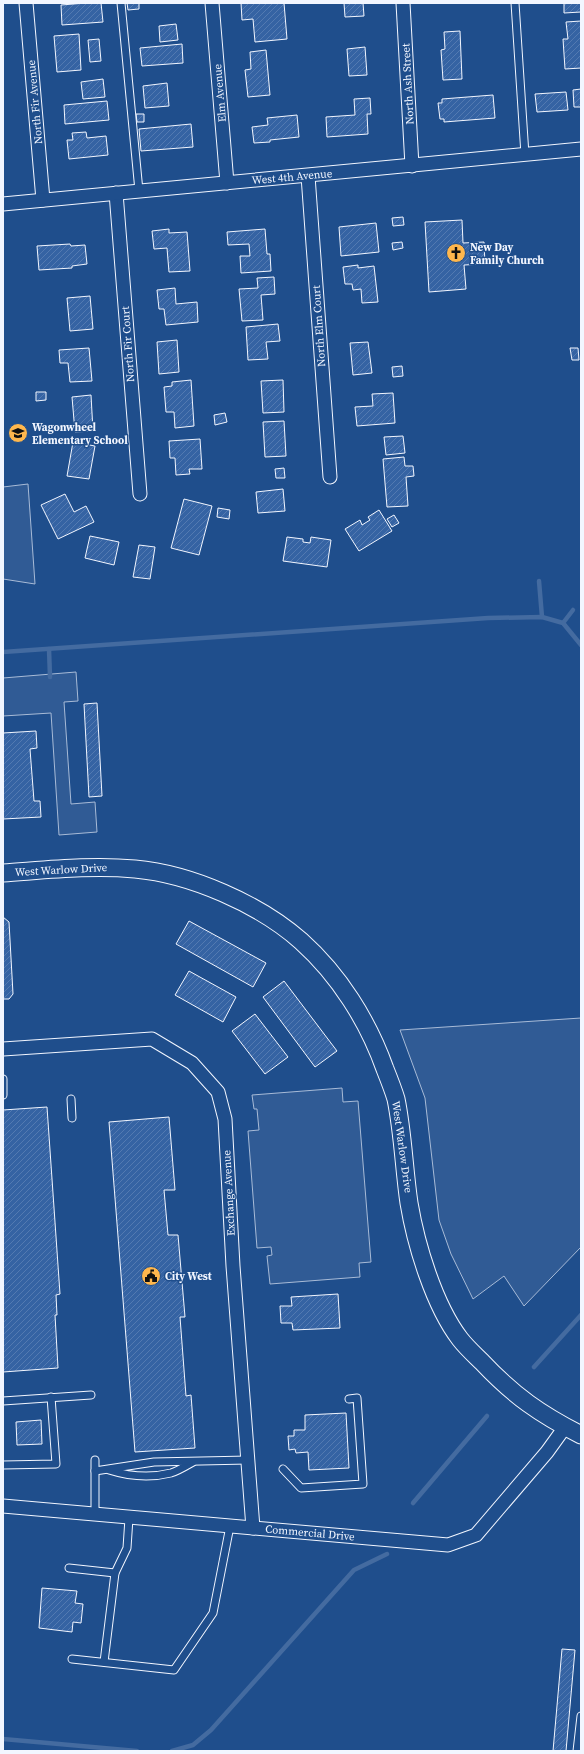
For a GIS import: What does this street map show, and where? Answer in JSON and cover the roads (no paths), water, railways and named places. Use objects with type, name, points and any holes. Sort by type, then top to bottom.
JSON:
[{"type":"street","name":"North Fir Avenue","points":[[26,3],[43,200]]},
{"type":"street","name":"Elm Avenue","points":[[212,3],[227,183]]},
{"type":"street","name":"North Ash Street","points":[[403,3],[412,166]]},
{"type":"street","name":"West 4th Avenue","points":[[5,205],[43,200],[581,149]]},
{"type":"street","name":"North Elm Court","points":[[308,176],[330,477]]},
{"type":"street","name":"North Fir Court","points":[[116,193],[140,494]]},
{"type":"street","name":"West Warlow Drive","points":[[3,873],[97,867],[137,869],[173,876],[204,884],[240,901],[271,920],[300,941],[331,973],[356,1007],[377,1047],[395,1098],[409,1205],[421,1255],[440,1303],[460,1339],[503,1384],[536,1410],[581,1435]]},
{"type":"street","name":"Exchange Avenue","points":[[3,1049],[152,1039],[192,1063],[218,1092],[225,1119],[233,1266],[253,1528]]},
{"type":"street","name":"Commercial Drive","points":[[3,1506],[448,1545],[476,1535],[547,1452],[565,1427]]},
{"type":"lane","points":[[121,3],[139,191]]},
{"type":"lane","points":[[515,3],[525,155]]},
{"type":"lane","points":[[3,1079],[3,1095]]},
{"type":"lane","points":[[71,1099],[72,1118]]},
{"type":"lane","points":[[3,1401],[91,1395]]},
{"type":"lane","points":[[3,1465],[56,1464],[50,1398]]},
{"type":"lane","points":[[283,1469],[301,1488],[363,1484],[357,1398],[349,1398]]},
{"type":"lane","points":[[95,1460],[95,1515]]},
{"type":"lane","points":[[95,1471],[154,1462],[248,1460]]},
{"type":"lane","points":[[108,1469],[121,1474],[145,1476],[172,1473],[195,1461]]},
{"type":"lane","points":[[104,1662],[115,1573],[127,1548],[129,1518]]},
{"type":"lane","points":[[72,1659],[174,1670],[213,1613],[230,1526]]},
{"type":"lane","points":[[69,1568],[115,1573]]},
{"type":"lane","points":[[577,1751],[581,1716]]},
{"type":"waterway","points":[[539,581],[542,617]]},
{"type":"waterway","points":[[563,623],[573,610]]},
{"type":"waterway","points":[[3,652],[488,618],[542,617],[563,623],[581,645]]},
{"type":"waterway","points":[[49,649],[50,677]]},
{"type":"waterway","points":[[534,1367],[581,1315]]},
{"type":"waterway","points":[[413,1503],[487,1416]]},
{"type":"waterway","points":[[172,1751],[193,1745],[211,1730],[354,1570],[387,1554]]},
{"type":"waterway","points":[[3,1739],[137,1751]]},
{"type":"place","name":"New Day Family Church","points":[[456,253]]},
{"type":"place","name":"Wagonwheel Elementary School","points":[[18,433]]},
{"type":"place","name":"City West","points":[[151,1276]]}]
